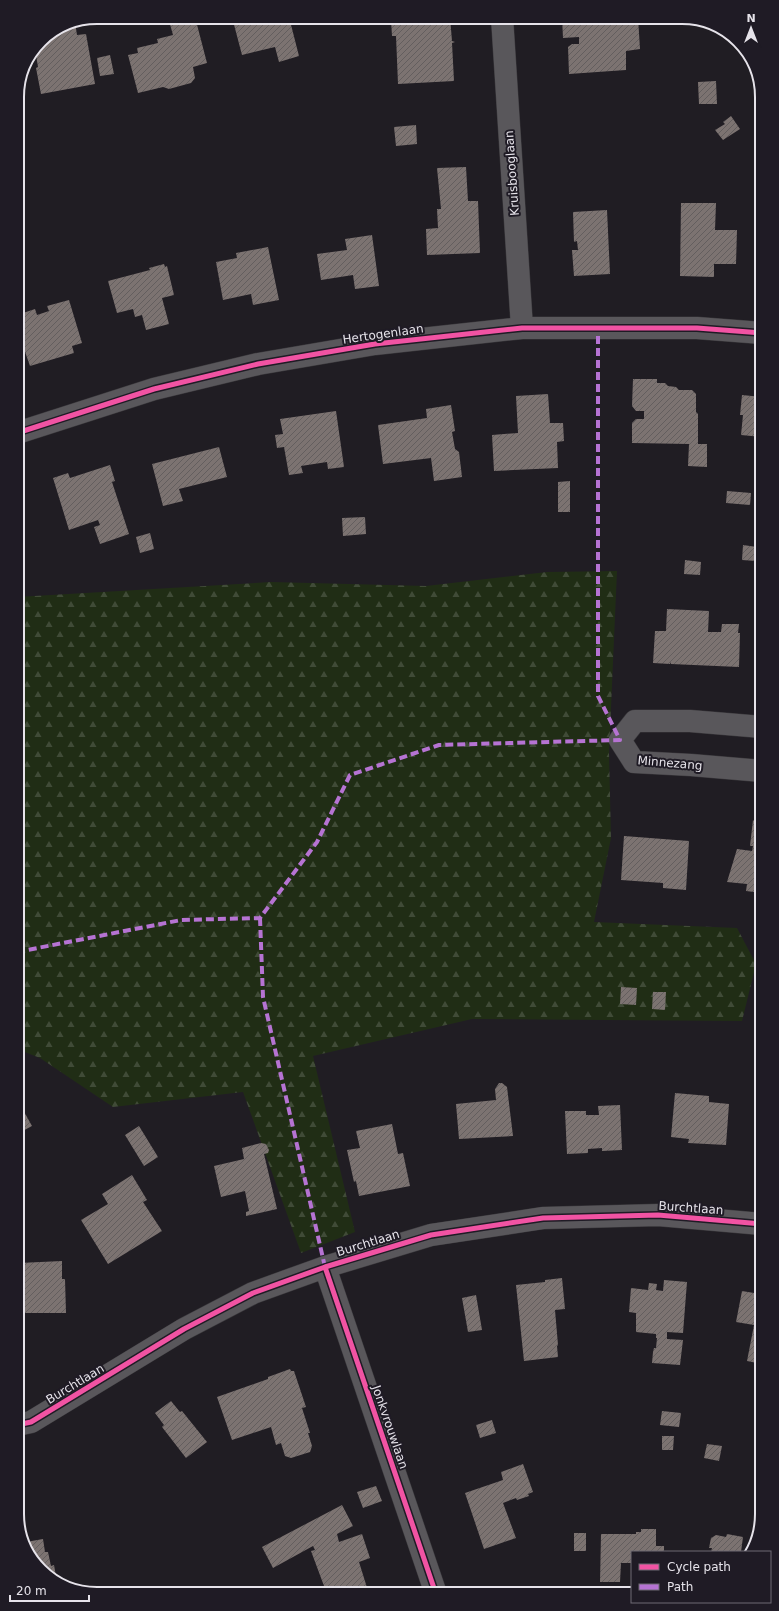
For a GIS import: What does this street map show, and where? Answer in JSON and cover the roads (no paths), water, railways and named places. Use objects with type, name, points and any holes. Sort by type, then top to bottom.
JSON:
[{"type":"street","name":"Kruisbooglaan","points":[[502,24],[522,328]]},
{"type":"street","name":"Hertogenlaan","points":[[24,431],[154,389],[258,364],[375,344],[522,328],[697,328],[755,332]]},
{"type":"street","name":"Minnezang","points":[[755,726],[690,721],[635,721],[620,740],[634,762],[755,770]]},
{"type":"street","name":"Burchtlaan","points":[[24,1424],[31,1422],[184,1329],[253,1293],[325,1267],[431,1235],[543,1218],[658,1215],[755,1223]]},
{"type":"street","name":"Jonkvrouwlaan","points":[[325,1267],[434,1587]]}]
